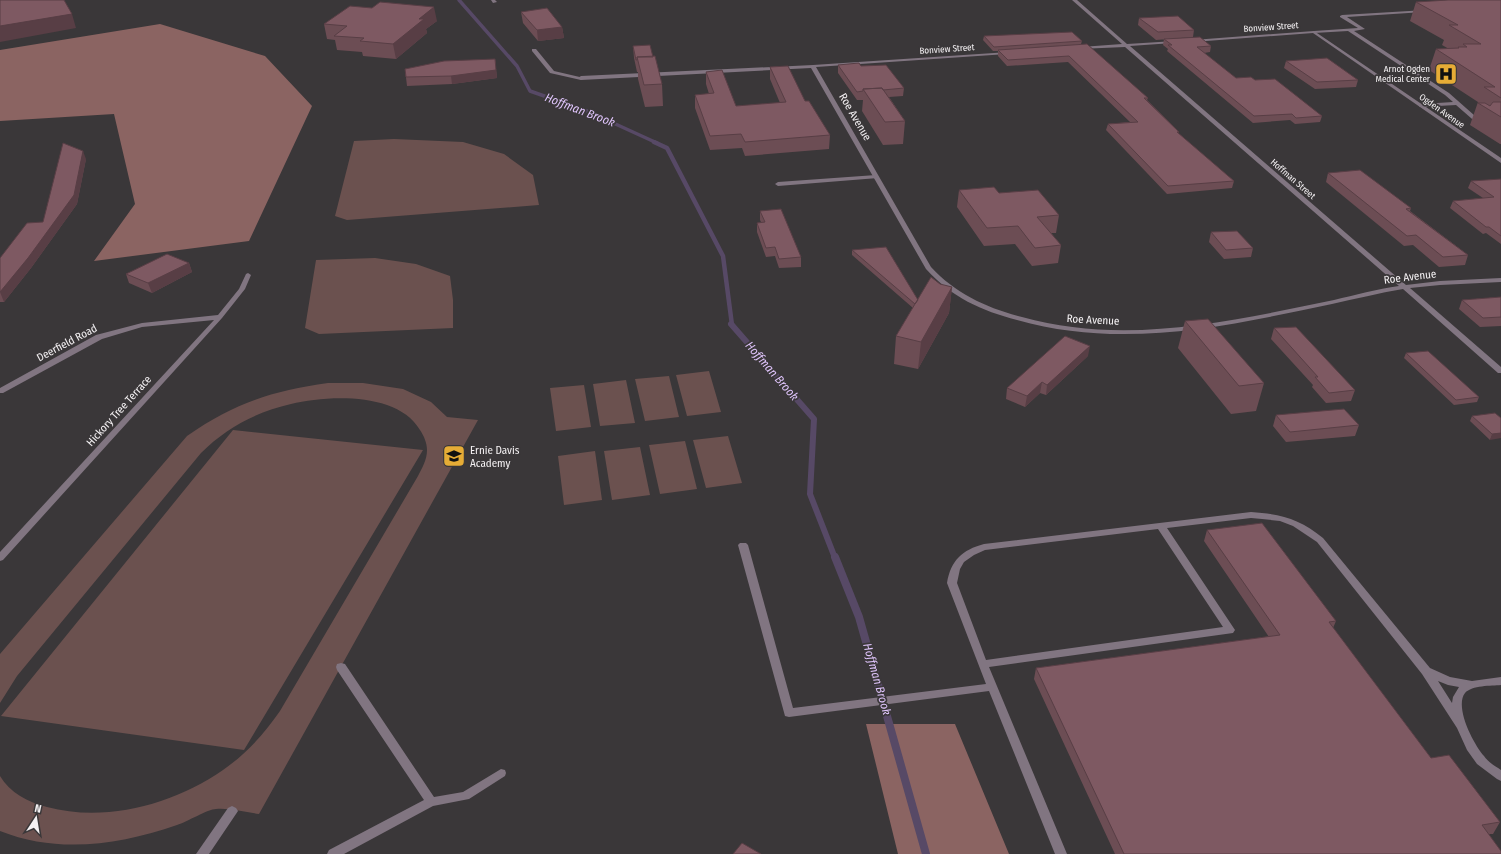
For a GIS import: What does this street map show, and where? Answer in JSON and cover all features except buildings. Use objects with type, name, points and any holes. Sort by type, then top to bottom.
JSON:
[{"type":"street","name":"Hoffman Street","points":[[1074,0],[1501,371]]},
{"type":"street","name":"Bonview Street","points":[[1189,41],[1364,29],[1342,16],[1428,10]]},
{"type":"street","points":[[1349,30],[1444,92],[1481,124]]},
{"type":"street","name":"Ogden Avenue","points":[[1314,32],[1501,161]]},
{"type":"street","points":[[1072,48],[1181,41]]},
{"type":"street","name":"Bonview Street","points":[[534,50],[552,72],[581,78],[812,66],[1009,53]]},
{"type":"street","name":"Roe Avenue","points":[[812,66],[928,268],[936,278],[950,290],[976,305],[1016,319],[1058,329],[1095,333],[1138,333],[1252,319],[1404,287],[1501,280]]},
{"type":"street","points":[[1422,106],[1458,103]]},
{"type":"street","points":[[778,184],[876,177]]},
{"type":"street","name":"Hickory Tree Terrace","points":[[0,558],[220,317],[242,289],[248,275]]},
{"type":"street","name":"Deerfield Road","points":[[0,391],[99,337],[142,325],[220,317]]},
{"type":"street","points":[[1061,854],[992,687],[952,583],[953,572],[960,560],[969,553],[984,547],[1251,515],[1292,521],[1306,528],[1320,540],[1426,671],[1462,727]]},
{"type":"street","points":[[983,664],[1230,630],[1161,526]]},
{"type":"street","points":[[743,545],[789,713],[992,687]]},
{"type":"street","points":[[341,667],[431,802]]},
{"type":"street","points":[[1426,671],[1448,681],[1471,685],[1501,681]]},
{"type":"street","points":[[1471,685],[1462,690],[1458,700],[1458,712],[1462,727],[1469,744],[1482,761],[1501,776]]},
{"type":"street","points":[[333,854],[431,802],[465,796],[501,773]]},
{"type":"street","points":[[202,854],[232,811]]},
{"type":"shaded area","points":[[160,24],[265,56],[312,106],[249,241],[94,261],[135,204],[114,114],[0,121],[0,50]]},
{"type":"shaded area","points":[[394,139],[463,142],[504,154],[533,175],[539,205],[347,220],[335,216],[354,141]]},
{"type":"shaded area","points":[[375,258],[416,264],[450,276],[453,300],[453,328],[319,334],[305,328],[316,260]]},
{"type":"shaded area","points":[[709,371],[721,412],[687,416],[676,375]]},
{"type":"shaded area","points":[[669,376],[679,417],[645,421],[635,379]]},
{"type":"shaded area","points":[[626,380],[635,423],[600,426],[593,384]]},
{"type":"shaded area","points":[[328,383],[363,383],[403,389],[431,402],[447,417],[478,420],[259,814],[238,810],[216,809],[155,832],[111,842],[88,844],[44,843],[0,831],[0,776],[14,792],[20,796],[47,807],[92,813],[139,807],[161,801],[183,792],[204,782],[232,764],[261,735],[280,711],[424,464],[427,450],[426,442],[420,430],[410,418],[396,409],[379,403],[361,399],[342,398],[306,401],[278,407],[254,416],[231,429],[201,453],[17,676],[0,703],[0,654],[187,436],[221,415],[254,400],[289,390]]},
{"type":"shaded area","points":[[584,385],[591,427],[556,431],[550,388]]},
{"type":"shaded area","points":[[233,430],[423,450],[244,750],[1,716]]},
{"type":"shaded area","points":[[728,436],[742,483],[706,488],[693,440]]},
{"type":"shaded area","points":[[685,441],[697,489],[660,494],[649,445]]},
{"type":"shaded area","points":[[640,447],[650,495],[612,500],[604,451]]},
{"type":"shaded area","points":[[595,451],[602,500],[564,505],[558,456]]},
{"type":"shaded area","points":[[866,724],[955,724],[1009,854],[898,854]]},
{"type":"waterway","name":"Hoffman Brook","points":[[459,0],[517,66],[530,91],[587,111],[657,143]]},
{"type":"waterway","name":"Hoffman Brook","points":[[654,142],[667,148],[723,256],[732,325]]},
{"type":"waterway","name":"Hoffman Brook","points":[[731,324],[814,419],[810,494],[835,558]]},
{"type":"waterway","name":"Hoffman Brook","points":[[835,557],[859,617],[926,854]]},
{"type":"place","name":"Arnot Ogden Medical Center","points":[[1446,74]]},
{"type":"place","name":"Ernie Davis Academy","points":[[454,456]]}]
